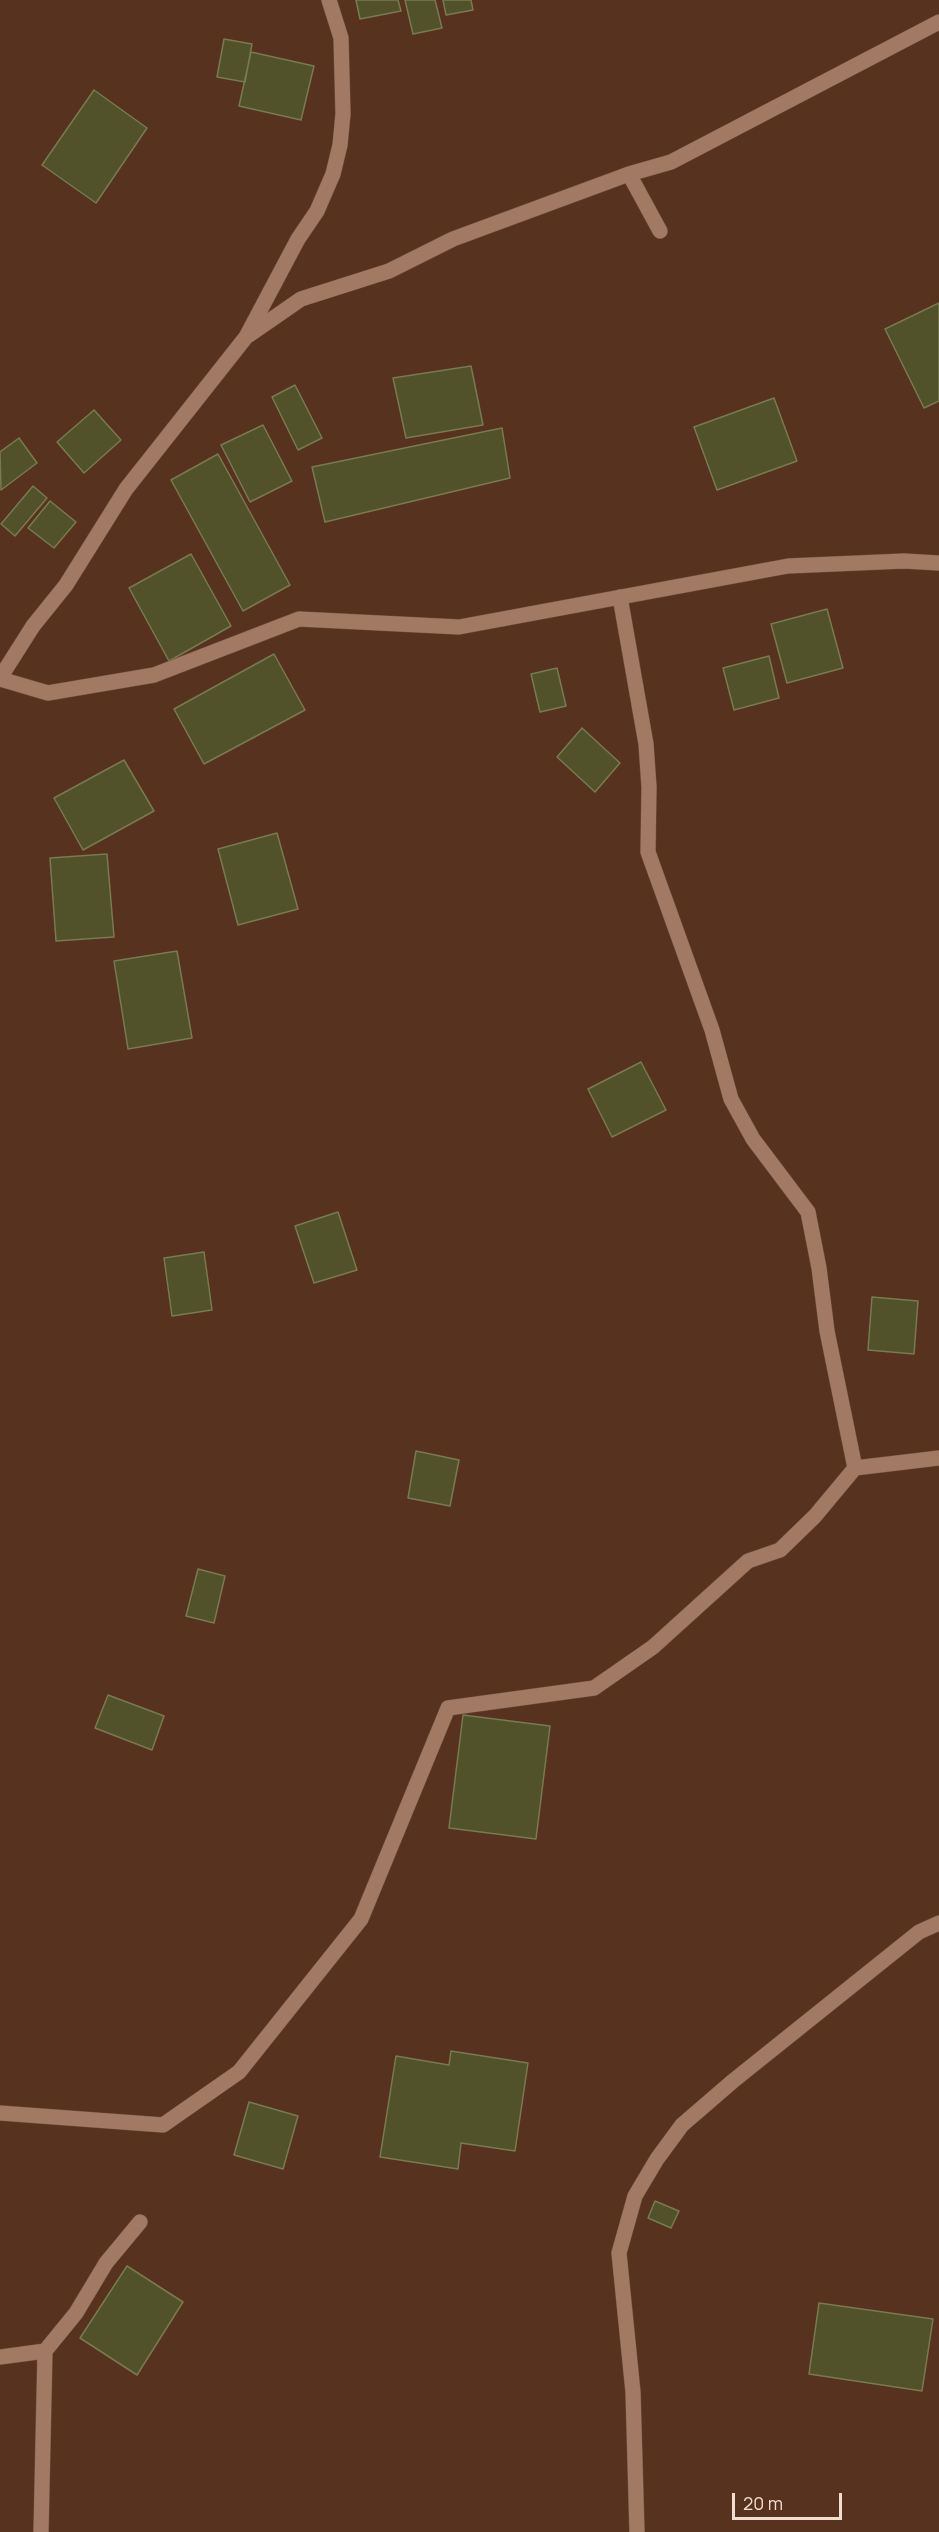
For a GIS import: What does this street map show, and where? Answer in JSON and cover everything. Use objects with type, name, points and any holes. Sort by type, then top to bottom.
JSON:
[{"type":"street","points":[[329,0],[340,38],[343,114],[340,145],[333,174],[317,211],[298,239],[246,337],[126,489],[66,585],[33,626],[0,679],[48,693],[154,675],[299,619],[459,627],[788,566],[904,561],[939,563]]},
{"type":"street","points":[[246,337],[302,299],[389,271],[453,239],[629,174],[671,162],[939,22]]},
{"type":"street","points":[[629,174],[660,231]]},
{"type":"street","points":[[620,597],[646,744],[649,787],[648,852],[712,1030],[731,1099],[753,1139],[808,1212],[827,1331],[855,1467]]},
{"type":"street","points":[[0,2113],[163,2125],[239,2073],[360,1919],[448,1708],[594,1688],[653,1647],[748,1561],[780,1550],[815,1516],[855,1467],[939,1458]]},
{"type":"street","points":[[637,2532],[633,2392],[619,2253],[635,2196],[657,2159],[682,2125],[733,2081],[919,1932],[939,1923]]},
{"type":"street","points":[[41,2532],[45,2351],[75,2313],[105,2264],[140,2222]]},
{"type":"street","points":[[0,2357],[45,2351]]},
{"type":"building","points":[[356,0],[398,0],[401,11],[360,19]]},
{"type":"building","points":[[405,0],[435,0],[442,28],[413,34]]},
{"type":"building","points":[[443,0],[471,0],[473,10],[446,15]]},
{"type":"building","points":[[224,39],[252,44],[245,82],[217,77]]},
{"type":"building","points":[[251,52],[314,66],[301,120],[239,106]]},
{"type":"building","points":[[94,90],[147,128],[96,203],[42,165]]},
{"type":"building","points":[[939,303],[939,401],[924,408],[885,329]]},
{"type":"building","points":[[471,366],[483,425],[406,438],[393,378]]},
{"type":"building","points":[[295,385],[322,438],[298,450],[272,397]]},
{"type":"building","points":[[774,398],[797,461],[717,490],[694,427]]},
{"type":"building","points":[[94,410],[121,440],[84,473],[57,442]]},
{"type":"building","points":[[263,425],[292,481],[250,502],[221,445]]},
{"type":"building","points":[[502,428],[510,478],[325,522],[312,467]]},
{"type":"building","points":[[19,438],[37,463],[1,490],[0,452]]},
{"type":"building","points":[[218,454],[290,585],[243,611],[171,480]]},
{"type":"building","points":[[33,486],[47,498],[15,536],[1,524]]},
{"type":"building","points":[[50,501],[76,522],[54,548],[28,528]]},
{"type":"building","points":[[191,554],[231,626],[169,661],[129,588]]},
{"type":"building","points":[[827,609],[843,668],[787,683],[771,624]]},
{"type":"building","points":[[274,654],[305,710],[204,764],[174,709]]},
{"type":"building","points":[[769,656],[779,698],[734,710],[723,668]]},
{"type":"building","points":[[557,668],[566,706],[540,712],[531,674]]},
{"type":"building","points":[[582,728],[620,763],[595,792],[557,757]]},
{"type":"building","points":[[124,760],[154,811],[83,850],[54,798]]},
{"type":"building","points":[[277,833],[298,909],[238,925],[218,849]]},
{"type":"building","points":[[107,854],[114,937],[56,941],[50,858]]},
{"type":"building","points":[[177,951],[192,1038],[128,1049],[114,961]]},
{"type":"building","points":[[641,1062],[666,1110],[612,1137],[588,1089]]},
{"type":"building","points":[[338,1212],[357,1270],[314,1283],[295,1226]]},
{"type":"building","points":[[204,1252],[212,1310],[172,1316],[164,1258]]},
{"type":"building","points":[[872,1297],[918,1301],[914,1354],[868,1350]]},
{"type":"building","points":[[416,1451],[459,1460],[450,1506],[408,1498]]},
{"type":"building","points":[[198,1569],[225,1576],[214,1623],[186,1616]]},
{"type":"building","points":[[108,1695],[164,1716],[152,1750],[95,1728]]},
{"type":"building","points":[[463,1715],[550,1726],[536,1839],[449,1828]]},
{"type":"building","points":[[451,2051],[528,2063],[515,2151],[461,2143],[458,2169],[380,2157],[396,2056],[449,2065]]},
{"type":"building","points":[[249,2102],[298,2116],[283,2169],[234,2155]]},
{"type":"building","points":[[655,2201],[679,2211],[671,2228],[648,2218]]},
{"type":"building","points":[[127,2266],[183,2302],[137,2375],[80,2338]]},
{"type":"building","points":[[819,2303],[933,2319],[922,2391],[809,2374]]}]
